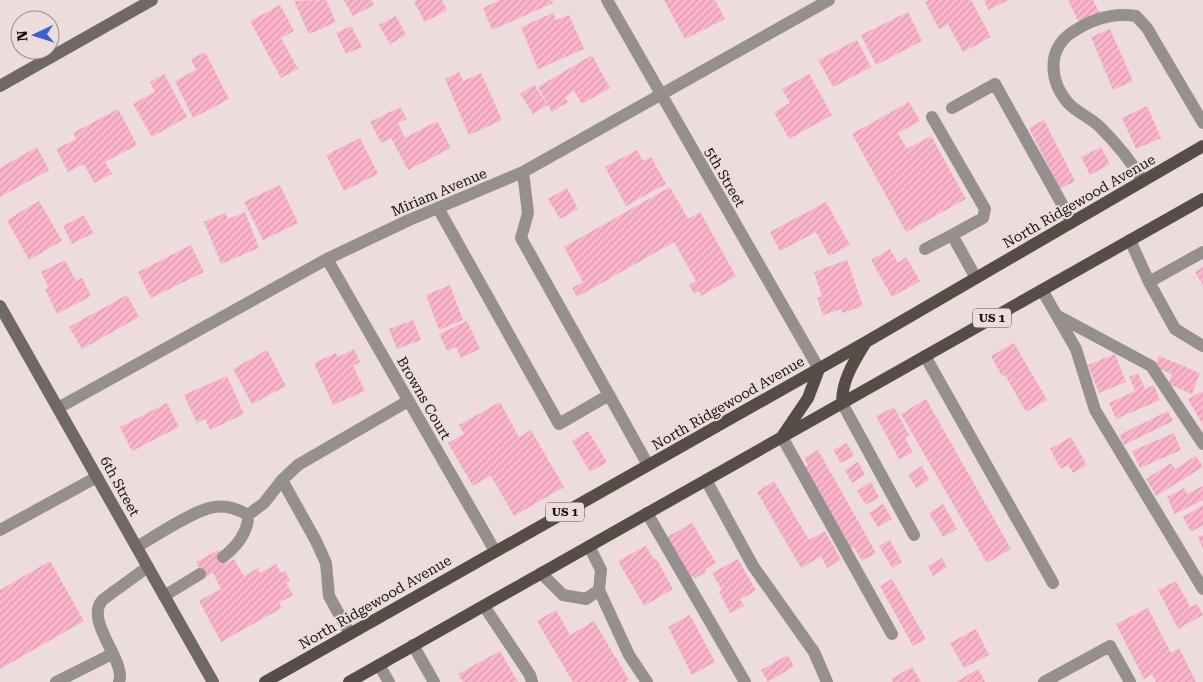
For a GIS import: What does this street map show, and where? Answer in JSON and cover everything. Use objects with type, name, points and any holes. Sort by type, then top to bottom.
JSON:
[{"type":"main road","name":"North Ridgewood Avenue","points":[[265,682],[866,342],[1203,146]]},
{"type":"main road","name":"US 1","points":[[349,682],[1203,199]]},
{"type":"main road","points":[[842,403],[842,391],[848,372],[866,342]]},
{"type":"main road","points":[[782,437],[808,398],[819,368]]},
{"type":"street","points":[[0,86],[152,0]]},
{"type":"street","name":"5th Street","points":[[607,0],[819,368]]},
{"type":"street","name":"Miriam Avenue","points":[[58,408],[327,259],[438,208],[523,172],[829,0]]},
{"type":"street","points":[[1143,181],[1122,150],[1099,126],[1069,104],[1061,91],[1053,72],[1053,59],[1059,44],[1066,37],[1087,24],[1102,19],[1124,15],[1136,16],[1147,28],[1203,123]]},
{"type":"street","points":[[952,108],[995,84],[1072,222]]},
{"type":"street","points":[[925,249],[983,218],[985,209],[932,117]]},
{"type":"street","points":[[523,172],[528,213],[522,238],[648,466]]},
{"type":"street","points":[[438,208],[559,424],[609,395]]},
{"type":"street","points":[[952,235],[976,278]]},
{"type":"street","points":[[1130,240],[1149,282],[1174,329],[1203,346]]},
{"type":"street","points":[[1149,282],[1203,252]]},
{"type":"street","name":"Browns Court","points":[[327,259],[495,551]]},
{"type":"street","points":[[1042,290],[1076,349],[1095,410],[1203,589]]},
{"type":"street","name":"6th Street","points":[[0,306],[213,682]]},
{"type":"street","points":[[1057,315],[1151,366],[1203,444]]},
{"type":"street","points":[[925,356],[1053,583]]},
{"type":"street","points":[[248,515],[264,503],[282,480],[298,465],[408,400]]},
{"type":"street","points":[[842,403],[914,536]]},
{"type":"street","points":[[782,437],[892,634]]},
{"type":"street","points":[[0,530],[97,477]]},
{"type":"street","points":[[282,480],[326,563],[329,596],[350,634]]},
{"type":"street","points":[[706,480],[753,566],[814,652],[827,682]]},
{"type":"street","points":[[137,547],[161,531],[213,507],[234,508],[248,515]]},
{"type":"street","points":[[647,513],[746,682]]},
{"type":"street","points":[[223,557],[237,544],[245,531],[248,515]]},
{"type":"street","points":[[589,546],[601,570],[600,590],[630,655],[647,682]]},
{"type":"street","points":[[119,682],[118,666],[97,613],[101,602],[148,567]]},
{"type":"street","points":[[541,573],[563,595],[586,599],[600,590]]},
{"type":"street","points":[[164,596],[200,574]]},
{"type":"street","points":[[484,606],[530,675],[532,682]]},
{"type":"street","points":[[413,645],[434,682]]},
{"type":"street","points":[[1044,682],[1110,646],[1130,682]]},
{"type":"street","points":[[56,682],[112,654]]},
{"type":"street","points":[[379,665],[389,682]]},
{"type":"building","points":[[326,0],[336,22],[309,34],[294,1]]},
{"type":"building","points":[[344,0],[371,0],[374,5],[353,16]]},
{"type":"building","points":[[417,0],[442,0],[447,10],[425,22],[414,2]]},
{"type":"building","points":[[500,0],[552,0],[553,3],[492,30],[483,8]]},
{"type":"building","points":[[664,0],[715,0],[725,19],[685,39]]},
{"type":"building","points":[[929,0],[971,0],[991,37],[963,52],[948,24],[939,29],[925,2]]},
{"type":"building","points":[[984,0],[1009,0],[988,10]]},
{"type":"building","points":[[1068,0],[1093,0],[1100,13],[1079,23]]},
{"type":"building","points":[[280,5],[294,31],[281,38],[298,69],[281,78],[250,21]]},
{"type":"building","points":[[908,12],[922,41],[876,65],[861,35]]},
{"type":"building","points":[[553,13],[556,20],[569,15],[584,49],[538,69],[521,27]]},
{"type":"building","points":[[396,16],[406,35],[390,44],[379,25]]},
{"type":"building","points":[[351,26],[362,47],[346,54],[336,33]]},
{"type":"building","points":[[1110,29],[1133,81],[1113,90],[1091,37]]},
{"type":"building","points":[[857,40],[871,67],[833,87],[818,60]]},
{"type":"building","points":[[205,52],[229,99],[193,118],[175,81],[196,70],[191,59]]},
{"type":"building","points":[[592,55],[610,88],[582,104],[574,91],[565,97],[568,102],[552,112],[538,87]]},
{"type":"building","points":[[459,72],[463,81],[481,73],[502,120],[469,135],[445,79]]},
{"type":"building","points":[[164,74],[187,117],[152,137],[133,104],[155,92],[150,82]]},
{"type":"building","points":[[809,74],[832,115],[789,139],[774,112],[790,103],[782,89]]},
{"type":"building","points":[[534,85],[548,105],[533,114],[520,94]]},
{"type":"building","points":[[909,102],[920,121],[898,133],[907,149],[931,136],[966,199],[906,232],[852,134]]},
{"type":"building","points":[[1147,106],[1161,138],[1136,149],[1122,118]]},
{"type":"building","points":[[400,107],[407,119],[398,123],[405,138],[437,121],[451,148],[408,170],[391,138],[381,143],[370,122]]},
{"type":"building","points":[[118,109],[137,145],[105,162],[112,174],[94,183],[84,164],[68,172],[56,149],[76,139],[73,133]]},
{"type":"building","points":[[1044,120],[1075,181],[1060,189],[1029,128]]},
{"type":"building","points":[[360,138],[378,174],[344,191],[326,155]]},
{"type":"building","points":[[37,147],[49,170],[0,197],[0,168]]},
{"type":"building","points":[[1101,147],[1110,164],[1090,175],[1081,157]]},
{"type":"building","points":[[637,150],[643,161],[651,157],[666,184],[626,206],[605,167]]},
{"type":"building","points":[[280,185],[298,223],[263,240],[244,202]]},
{"type":"building","points":[[670,187],[688,219],[700,212],[736,276],[701,296],[699,291],[694,294],[689,285],[696,281],[674,242],[577,297],[572,288],[583,282],[564,247]]},
{"type":"building","points":[[567,188],[578,209],[560,219],[548,199]]},
{"type":"building","points":[[39,201],[62,241],[29,260],[7,220]]},
{"type":"building","points":[[826,202],[850,245],[829,256],[816,232],[780,251],[770,232]]},
{"type":"building","points":[[245,212],[259,248],[221,264],[204,222],[225,213],[228,219]]},
{"type":"building","points":[[84,215],[93,233],[72,244],[63,226]]},
{"type":"building","points":[[191,245],[204,272],[151,298],[138,272]]},
{"type":"building","points":[[890,249],[898,263],[906,257],[920,281],[892,297],[871,260]]},
{"type":"building","points":[[65,260],[76,281],[82,278],[91,296],[57,314],[45,289],[49,288],[41,272]]},
{"type":"building","points":[[847,260],[863,306],[842,313],[841,309],[823,315],[817,298],[822,296],[814,272]]},
{"type":"building","points":[[1203,267],[1203,285],[1195,272]]},
{"type":"building","points":[[450,285],[463,320],[439,330],[426,295]]},
{"type":"building","points":[[127,295],[139,317],[82,349],[69,327]]},
{"type":"building","points":[[413,320],[421,340],[397,349],[389,329]]},
{"type":"building","points":[[467,321],[480,349],[461,358],[456,347],[447,351],[439,334]]},
{"type":"building","points":[[1014,343],[1047,400],[1026,412],[1005,375],[1002,376],[991,356]]},
{"type":"building","points":[[354,349],[360,362],[353,366],[365,391],[333,405],[314,363],[336,353],[338,357]]},
{"type":"building","points":[[267,350],[286,386],[252,404],[233,369]]},
{"type":"building","points":[[1115,354],[1126,382],[1099,393],[1088,365]]},
{"type":"building","points":[[1159,356],[1200,373],[1192,394],[1168,384],[1172,374],[1154,367]]},
{"type":"building","points":[[1138,373],[1145,389],[1154,385],[1160,400],[1116,419],[1109,403],[1135,391],[1129,377]]},
{"type":"building","points":[[227,376],[244,414],[210,430],[205,419],[197,423],[184,395]]},
{"type":"building","points":[[1203,391],[1203,425],[1188,399]]},
{"type":"building","points":[[926,399],[1011,549],[987,563],[901,414]]},
{"type":"building","points":[[500,402],[519,437],[531,430],[564,487],[514,516],[491,476],[473,486],[448,443],[464,434],[459,425]]},
{"type":"building","points":[[167,403],[179,427],[132,451],[120,427]]},
{"type":"building","points":[[894,407],[909,435],[905,438],[913,452],[899,459],[876,416]]},
{"type":"building","points":[[1168,411],[1173,421],[1124,445],[1119,435]]},
{"type":"building","points":[[588,431],[607,462],[590,472],[572,441]]},
{"type":"building","points":[[1174,433],[1181,450],[1140,468],[1132,451]]},
{"type":"building","points":[[1071,437],[1087,465],[1073,473],[1068,465],[1061,469],[1050,449]]},
{"type":"building","points":[[847,443],[854,456],[841,463],[833,450]]},
{"type":"building","points":[[818,450],[876,553],[862,561],[854,547],[851,549],[804,468],[808,466],[804,458]]},
{"type":"building","points":[[1196,456],[1203,467],[1156,496],[1146,479],[1171,463],[1175,469]]},
{"type":"building","points":[[858,462],[865,475],[852,483],[845,470]]},
{"type":"building","points":[[922,466],[929,480],[916,488],[908,474]]},
{"type":"building","points":[[774,481],[809,540],[825,531],[841,560],[827,568],[821,556],[801,568],[757,492]]},
{"type":"building","points":[[871,482],[879,497],[866,505],[857,491]]},
{"type":"building","points":[[1203,486],[1203,500],[1175,514],[1167,497],[1184,488],[1187,494]]},
{"type":"building","points":[[883,504],[892,519],[878,527],[869,513]]},
{"type":"building","points":[[943,504],[957,529],[943,537],[929,513]]},
{"type":"building","points":[[1203,505],[1203,525],[1191,532],[1183,517]]},
{"type":"building","points":[[692,523],[716,563],[705,569],[706,572],[694,579],[693,576],[690,578],[667,537]]},
{"type":"building","points":[[1203,535],[1203,549],[1198,537]]},
{"type":"building","points":[[890,540],[902,562],[892,568],[879,546]]},
{"type":"building","points":[[646,546],[653,558],[657,560],[673,589],[644,606],[618,561]]},
{"type":"building","points":[[218,550],[225,564],[234,559],[244,576],[258,568],[260,573],[276,564],[281,573],[285,571],[290,581],[286,583],[293,595],[279,603],[282,608],[221,642],[199,601],[221,589],[213,573],[204,578],[196,562]]},
{"type":"building","points":[[942,558],[947,567],[933,576],[928,566]]},
{"type":"building","points":[[738,559],[756,591],[740,599],[744,606],[730,613],[719,592],[722,590],[712,573]]},
{"type":"building","points":[[50,561],[84,621],[0,669],[0,590]]},
{"type":"building","points":[[892,579],[926,639],[913,646],[880,586]]},
{"type":"building","points":[[1176,581],[1190,607],[1197,604],[1203,615],[1178,629],[1158,590]]},
{"type":"building","points":[[1148,608],[1171,653],[1179,648],[1196,682],[1156,682],[1152,674],[1144,679],[1116,624]]},
{"type":"building","points":[[556,610],[570,635],[594,621],[629,680],[625,682],[573,682],[537,621]]},
{"type":"building","points":[[690,615],[715,662],[692,675],[668,627]]},
{"type":"building","points":[[976,629],[989,655],[964,668],[950,643]]},
{"type":"building","points":[[500,651],[518,682],[463,682],[458,674]]},
{"type":"building","points":[[788,655],[794,666],[768,682],[761,670]]},
{"type":"building","points":[[912,667],[921,682],[893,682],[891,679]]},
{"type":"building","points":[[978,669],[985,682],[956,682]]}]
